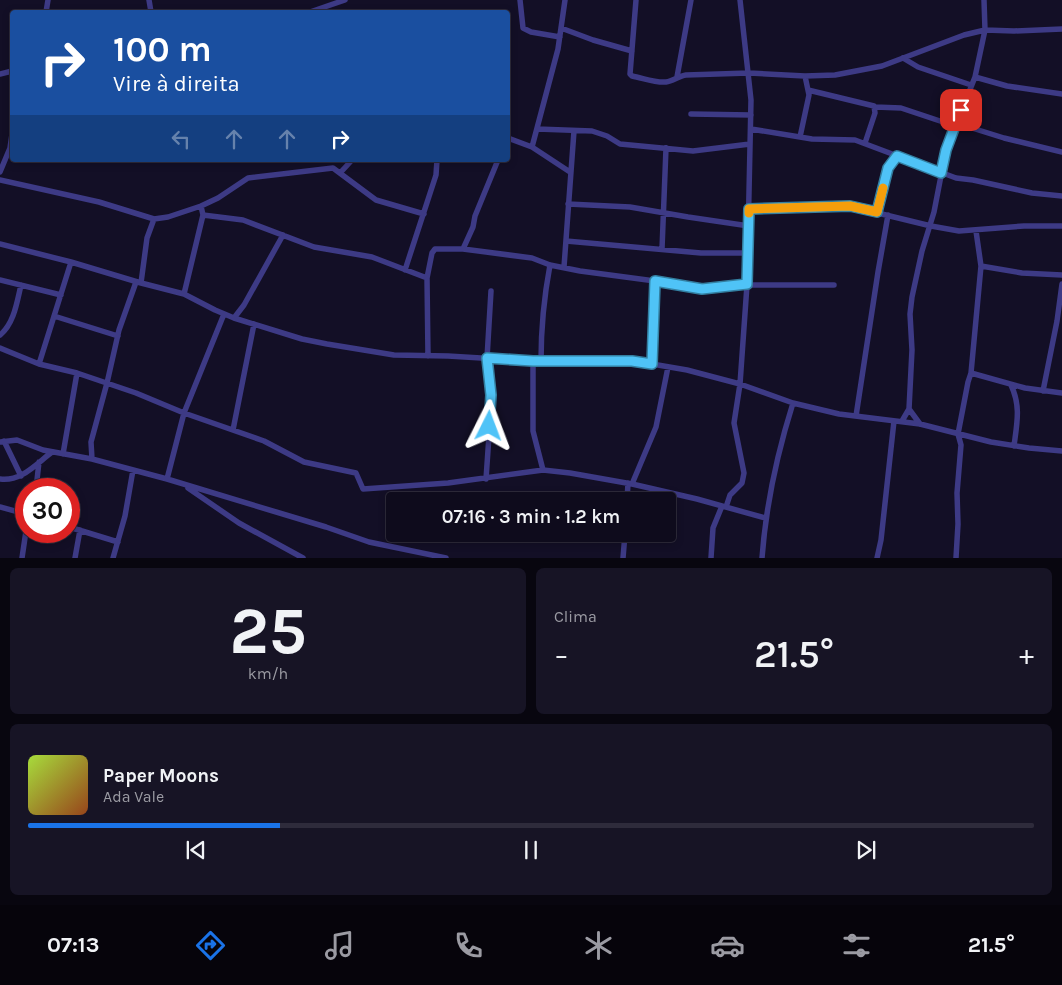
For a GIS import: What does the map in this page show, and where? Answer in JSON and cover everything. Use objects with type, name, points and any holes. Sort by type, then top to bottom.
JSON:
[{"type":"street","points":[[316,10],[345,0]]},
{"type":"street","points":[[520,0],[523,28],[530,32],[560,37]]},
{"type":"street","points":[[532,147],[560,37],[565,0]]},
{"type":"street","points":[[636,0],[629,70],[632,76],[661,82],[671,81],[677,77],[749,73],[805,76],[835,75],[882,66],[964,35],[985,30],[1062,30]]},
{"type":"street","points":[[677,77],[691,0]]},
{"type":"street","points":[[711,558],[713,528],[730,495],[742,483],[744,473],[734,423],[740,384],[747,284],[751,115],[749,73],[740,0]]},
{"type":"street","points":[[902,421],[909,409],[912,350],[910,314],[922,251],[937,201],[946,150],[975,77],[985,30],[984,0]]},
{"type":"street","points":[[561,28],[593,40],[632,50]]},
{"type":"street","points":[[904,58],[918,67],[971,85]]},
{"type":"street","points":[[800,137],[807,108],[808,90],[805,76]]},
{"type":"street","points":[[975,77],[1007,86],[1062,94]]},
{"type":"street","points":[[808,90],[875,107],[901,108],[1004,138],[1062,152]]},
{"type":"street","points":[[864,143],[875,113],[875,107]]},
{"type":"street","points":[[691,114],[751,115]]},
{"type":"street","points":[[537,129],[598,132],[620,144],[666,148],[698,150],[750,144]]},
{"type":"street","points":[[751,129],[820,140],[846,138],[956,178],[1032,193],[1062,196]]},
{"type":"street","points":[[564,266],[574,131]]},
{"type":"street","points":[[510,140],[532,147],[570,172]]},
{"type":"street","points":[[0,172],[10,148]]},
{"type":"street","points":[[662,249],[666,148]]},
{"type":"street","points":[[877,212],[888,168],[897,156]]},
{"type":"street","points":[[340,172],[350,162]]},
{"type":"street","points":[[405,270],[436,175],[437,162]]},
{"type":"street","points":[[463,249],[497,162]]},
{"type":"street","points":[[0,180],[99,202],[154,219],[168,217],[201,206],[218,198],[243,180],[254,177],[335,168],[376,200],[424,214]]},
{"type":"street","points":[[568,204],[630,207],[749,226]]},
{"type":"street","points":[[184,294],[203,215],[201,206]]},
{"type":"street","points":[[749,209],[850,206],[930,226],[960,231],[1024,226],[1062,226]]},
{"type":"street","points":[[203,215],[243,220],[314,247],[372,257],[428,278]]},
{"type":"street","points":[[856,416],[888,215]]},
{"type":"street","points":[[92,459],[90,442],[118,336],[138,282],[146,243],[154,219]]},
{"type":"street","points":[[956,558],[957,493],[961,445],[958,434],[971,373],[981,266],[976,231]]},
{"type":"street","points":[[234,318],[244,305],[283,235]]},
{"type":"street","points":[[566,241],[701,253],[748,253]]},
{"type":"street","points":[[0,244],[184,294],[234,318],[302,338],[341,347],[394,355],[533,361],[632,361],[668,367],[740,384],[793,403],[839,414],[920,424],[1014,446],[1061,452]]},
{"type":"street","points":[[428,356],[428,278],[432,253],[435,249],[463,249],[532,258],[550,264],[604,275],[702,289],[747,284],[834,285]]},
{"type":"street","points":[[39,364],[71,262]]},
{"type":"street","points":[[541,361],[541,326],[544,294],[550,264]]},
{"type":"street","points":[[981,266],[1010,272],[1062,275]]},
{"type":"street","points":[[0,280],[61,296]]},
{"type":"street","points":[[652,364],[655,281]]},
{"type":"street","points":[[1043,391],[1057,321],[1062,284]]},
{"type":"street","points":[[0,335],[6,330],[11,320],[22,285]]},
{"type":"street","points":[[486,479],[491,408],[487,358],[491,291]]},
{"type":"street","points":[[167,479],[184,413],[224,314]]},
{"type":"street","points":[[54,316],[118,336]]},
{"type":"street","points":[[233,430],[254,324]]},
{"type":"street","points":[[0,348],[39,364],[77,373],[136,393],[184,413],[264,441],[304,462],[356,472],[362,488],[366,490],[486,479],[543,470],[630,484],[724,506],[765,518]]},
{"type":"street","points":[[533,361],[533,431],[543,470]]},
{"type":"street","points":[[629,492],[630,484],[656,427],[668,367]]},
{"type":"street","points":[[63,454],[77,373]]},
{"type":"street","points":[[971,373],[1010,385],[1043,391],[1062,392]]},
{"type":"street","points":[[1010,385],[1017,402],[1018,417],[1014,446]]},
{"type":"street","points":[[762,558],[765,518],[773,474],[793,403]]},
{"type":"street","points":[[909,409],[920,424]]},
{"type":"street","points":[[877,558],[881,540],[894,421]]},
{"type":"street","points":[[21,476],[2,442],[22,441],[52,452],[92,459],[167,479],[370,542],[446,558]]},
{"type":"street","points":[[0,479],[11,480],[21,476],[52,452]]},
{"type":"street","points":[[37,478],[39,462]]},
{"type":"street","points":[[113,558],[125,516],[133,470]]},
{"type":"street","points":[[182,484],[239,523],[303,558]]},
{"type":"street","points":[[0,507],[15,511]]},
{"type":"street","points":[[80,530],[118,542]]},
{"type":"street","points":[[623,558],[624,542]]},
{"type":"street","points":[[22,558],[24,543]]},
{"type":"street","points":[[75,558],[78,543]]},
{"type":"slow traffic","points":[[749,213],[749,209],[833,206],[850,206],[877,212],[883,188]]},
{"type":"route","points":[[489,426],[491,395],[487,358],[533,361],[632,361],[652,364],[655,281],[702,289],[747,284],[749,209],[850,206],[877,212],[888,168],[897,156],[941,173],[946,150],[961,110]]}]
